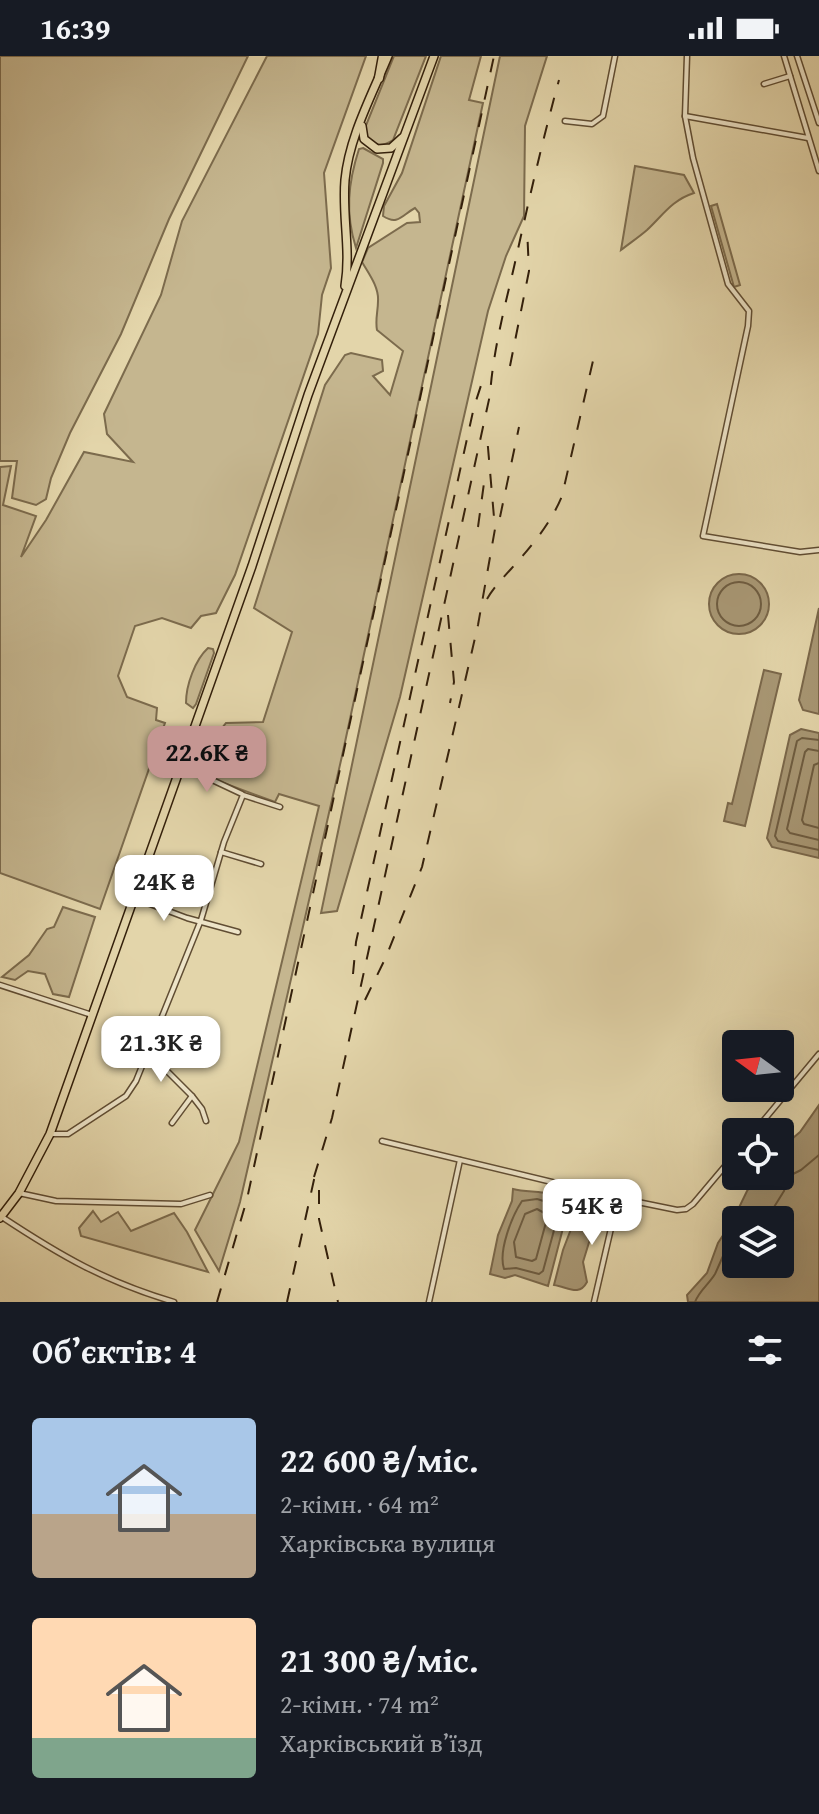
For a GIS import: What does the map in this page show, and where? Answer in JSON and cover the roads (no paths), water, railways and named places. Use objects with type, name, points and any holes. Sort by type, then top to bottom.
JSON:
[{"type":"highway","points":[[379,78],[385,56]]},
{"type":"main road","points":[[0,1217],[19,1193],[50,1134],[252,566],[342,301],[434,56]]},
{"type":"main road","points":[[342,301],[349,254],[346,175],[363,116],[379,78]]},
{"type":"main road","points":[[363,116],[364,139],[377,149],[387,150],[395,145],[407,130]]},
{"type":"street","points":[[565,121],[592,124],[603,116],[615,56]]},
{"type":"street","points":[[687,56],[685,116],[693,158],[728,284],[749,311],[703,536],[800,552],[819,550]]},
{"type":"street","points":[[784,56],[819,171]]},
{"type":"street","points":[[797,56],[819,123]]},
{"type":"street","points":[[764,84],[790,76]]},
{"type":"street","points":[[685,116],[808,138]]},
{"type":"street","points":[[179,768],[191,770],[243,795],[280,807]]},
{"type":"street","points":[[50,1134],[68,1134],[126,1096],[149,1053],[201,920],[221,852],[243,795]]},
{"type":"street","points":[[221,852],[261,864]]},
{"type":"street","points":[[134,898],[187,918],[238,932]]},
{"type":"street","points":[[0,985],[92,1015]]},
{"type":"street","points":[[149,1053],[192,1096],[206,1121]]},
{"type":"street","points":[[766,1118],[819,1054]]},
{"type":"street","points":[[172,1123],[192,1096]]},
{"type":"street","points":[[382,1141],[677,1210],[686,1209],[722,1169]]},
{"type":"street","points":[[429,1302],[460,1160]]},
{"type":"street","points":[[19,1193],[56,1201],[181,1204],[210,1195]]},
{"type":"street","points":[[594,1302],[618,1198]]},
{"type":"street","points":[[0,1217],[79,1266],[130,1289],[174,1302]]},
{"type":"water","points":[[739,574],[760,583],[769,604],[760,625],[739,634],[718,625],[709,604],[718,583]]},
{"type":"water","points":[[819,608],[819,714],[803,710],[799,700]]},
{"type":"water","points":[[764,670],[781,674],[745,826],[724,821],[728,803],[732,804]]},
{"type":"water","points":[[801,729],[819,733],[819,858],[772,847],[767,838],[790,735]]},
{"type":"water","points":[[819,1105],[819,1302],[688,1302],[687,1295],[707,1273],[722,1237],[722,1278],[794,1278],[794,1206],[740,1206],[748,1190],[794,1190],[794,1137]]},
{"type":"water","points":[[513,1189],[557,1196],[569,1205],[548,1286],[515,1275],[505,1278],[490,1274],[498,1235],[512,1201]]},
{"type":"water","points":[[578,1209],[598,1213],[583,1262],[587,1282],[584,1287],[573,1290],[554,1285]]},
{"type":"railway","points":[[217,1302],[247,1199],[494,56]]},
{"type":"railway","points":[[314,1177],[332,1118],[490,395],[503,315],[559,80]]},
{"type":"railway","points":[[510,366],[529,271],[527,228]]},
{"type":"railway","points":[[487,599],[540,534],[562,496],[595,352]]},
{"type":"railway","points":[[353,974],[356,942],[474,407],[485,373]]},
{"type":"railway","points":[[500,517],[519,427]]},
{"type":"railway","points":[[365,1000],[422,867],[478,625],[495,529],[487,436]]},
{"type":"railway","points":[[478,527],[484,483]]},
{"type":"railway","points":[[448,615],[454,682],[450,703]]},
{"type":"railway","points":[[287,1302],[317,1166]]},
{"type":"railway","points":[[319,1190],[319,1219],[338,1302]]}]
